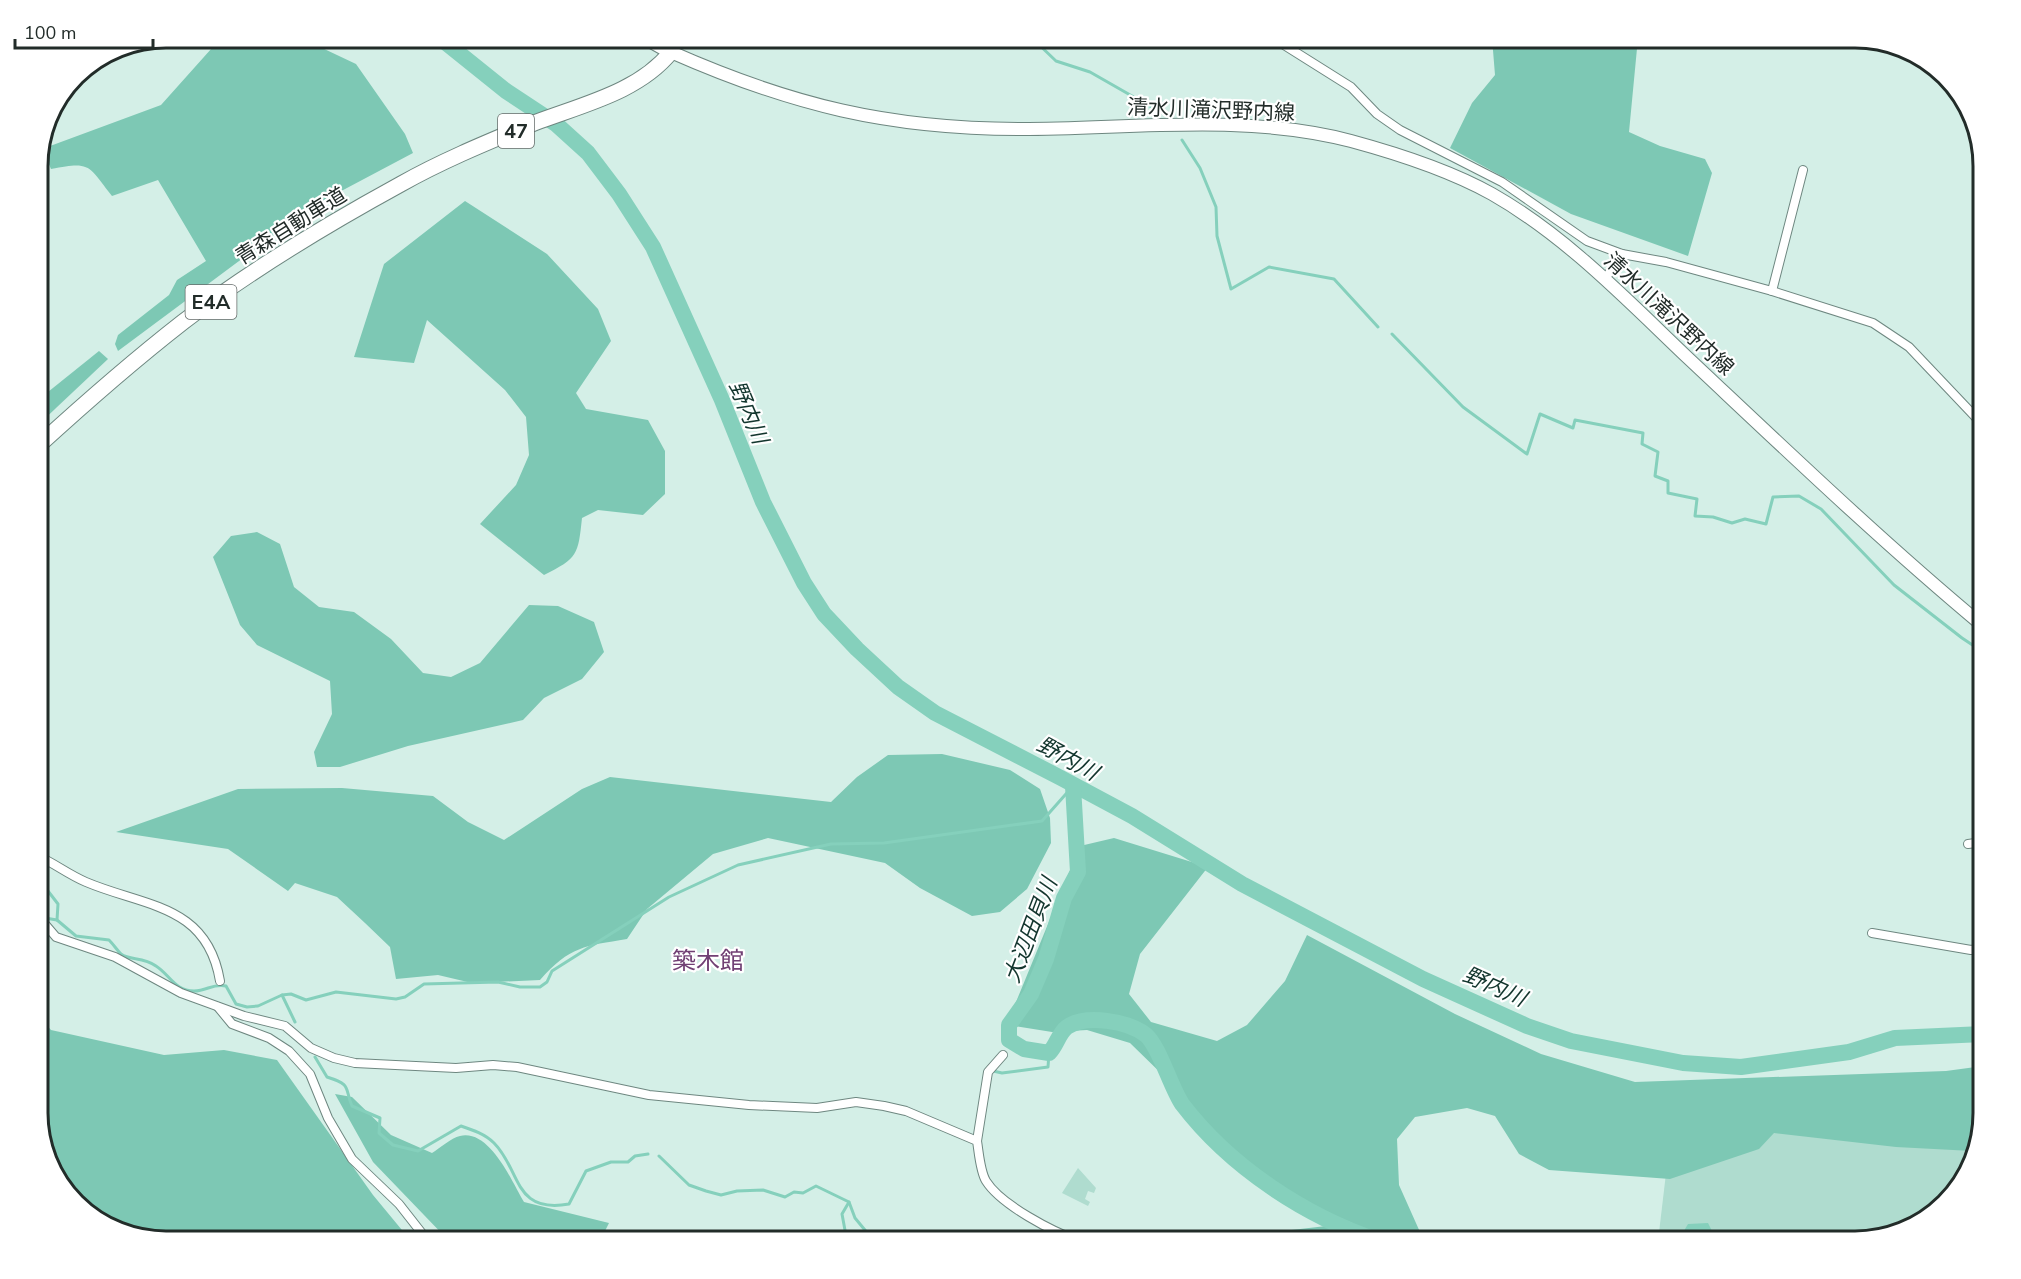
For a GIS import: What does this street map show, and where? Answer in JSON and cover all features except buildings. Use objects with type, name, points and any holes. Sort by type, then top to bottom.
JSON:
[{"type":"highway","name":"47","points":[[402,183],[523,127],[646,77],[671,51]]},
{"type":"highway","name":"青森自動車道","points":[[48,437],[107,383],[184,321],[258,269],[402,183]]},
{"type":"main road","points":[[665,48],[671,51]]},
{"type":"main road","name":"清水川滝沢野内線","points":[[671,51],[724,75],[792,99],[851,114],[912,124],[1021,129],[1181,125],[1259,127],[1314,133],[1352,142],[1450,174],[1492,195],[1536,224],[1605,279],[1913,568],[1973,618]]},
{"type":"street","points":[[1289,48],[1351,87],[1377,114],[1400,130],[1502,182],[1587,241],[1622,254],[1666,262],[1772,291],[1873,323],[1909,347],[1973,414]]},
{"type":"street","points":[[1772,291],[1803,170]]},
{"type":"street","points":[[1605,279],[1622,254]]},
{"type":"street","points":[[1968,844],[1973,843]]},
{"type":"street","points":[[48,861],[84,881],[147,901],[182,919],[203,937],[216,958],[220,981]]},
{"type":"street","points":[[48,927],[56,936],[115,957],[168,988],[217,1006],[285,1026],[311,1048],[334,1058],[355,1063],[456,1068],[493,1065],[517,1067],[649,1095],[749,1105],[817,1108],[856,1102],[906,1111],[977,1140]]},
{"type":"street","points":[[1872,933],[1973,950]]},
{"type":"street","points":[[217,1006],[232,1024],[269,1038],[296,1058],[310,1074],[328,1118],[352,1159],[399,1204],[420,1231]]},
{"type":"street","points":[[1003,1055],[988,1072],[977,1140],[986,1180],[994,1189],[1034,1218],[1058,1231]]},
{"type":"shaded area","points":[[212,48],[322,48],[356,64],[405,134],[413,153],[313,206],[118,351],[115,344],[118,335],[169,295],[177,280],[206,261],[158,180],[112,196],[88,168],[74,165],[51,169],[48,162],[50,146],[161,105]]},
{"type":"shaded area","points":[[1493,48],[1637,48],[1629,132],[1660,146],[1705,159],[1712,173],[1688,256],[1571,214],[1450,148],[1472,103],[1495,75]]},
{"type":"shaded area","points":[[465,201],[547,254],[598,309],[611,341],[576,393],[586,409],[648,420],[665,451],[665,494],[643,515],[598,510],[582,518],[579,540],[574,554],[564,564],[544,575],[480,524],[516,485],[529,455],[526,417],[505,390],[427,320],[414,363],[354,357],[384,264]]},
{"type":"shaded area","points":[[99,351],[108,359],[48,416],[48,392]]},
{"type":"shaded area","points":[[257,532],[280,544],[294,587],[319,607],[354,612],[391,639],[423,673],[451,677],[480,663],[529,605],[558,606],[594,622],[604,652],[582,679],[544,698],[523,720],[408,746],[340,767],[317,767],[314,752],[332,714],[330,681],[257,645],[240,625],[213,557],[231,536]]},
{"type":"shaded area","points":[[942,754],[1010,770],[1040,789],[1050,818],[1051,843],[1027,889],[1000,912],[972,916],[920,888],[885,863],[768,838],[713,854],[647,909],[627,939],[579,949],[560,960],[540,980],[472,983],[438,975],[396,979],[390,947],[337,897],[295,883],[288,891],[228,849],[116,832],[238,789],[342,788],[433,796],[468,822],[504,840],[582,789],[610,777],[831,802],[857,777],[888,755]]},
{"type":"shaded area","points":[[1114,838],[1208,867],[1140,954],[1129,994],[1151,1022],[1217,1041],[1247,1025],[1285,981],[1307,935],[1455,1014],[1541,1054],[1635,1082],[1946,1071],[1973,1067],[1972,1128],[1967,1151],[1896,1147],[1774,1133],[1759,1149],[1670,1179],[1549,1170],[1519,1154],[1495,1116],[1467,1108],[1415,1117],[1397,1139],[1399,1185],[1420,1231],[1283,1231],[1352,1223],[1301,1201],[1232,1157],[1170,1082],[1130,1043],[1087,1030],[1052,1032],[1014,1026],[1014,1007],[1080,846]]},
{"type":"shaded area","points":[[48,1027],[51,1030],[164,1055],[224,1050],[277,1060],[373,1195],[403,1231],[166,1231],[136,1227],[114,1219],[88,1202],[72,1185],[54,1151],[48,1120]]},
{"type":"shaded area","points":[[335,1094],[352,1097],[391,1135],[432,1153],[457,1137],[471,1136],[481,1141],[499,1159],[524,1202],[609,1223],[605,1231],[439,1231],[373,1162]]},
{"type":"shaded area","points":[[1750,1125],[1972,1127],[1967,1151],[1961,1165],[1944,1191],[1933,1202],[1907,1219],[1870,1230],[1659,1231],[1669,1148]]},
{"type":"shaded area","points":[[1078,1168],[1096,1188],[1094,1193],[1088,1191],[1085,1199],[1090,1202],[1088,1206],[1062,1193]]},
{"type":"shaded area","points":[[1708,1223],[1712,1231],[1684,1231],[1688,1224]]},
{"type":"waterway","name":"野内川","points":[[452,48],[506,91],[556,124],[588,153],[619,194],[653,247],[722,400],[763,502],[804,583],[824,614],[857,649],[898,687],[935,713],[1132,816],[1242,884],[1423,979],[1527,1026],[1571,1041],[1683,1063],[1741,1067],[1849,1052],[1895,1038],[1973,1034]]},
{"type":"waterway","points":[[1042,48],[1056,61],[1090,72],[1160,114]]},
{"type":"waterway","points":[[1182,140],[1200,168],[1216,207],[1217,236],[1231,289],[1269,267],[1334,279],[1378,327]]},
{"type":"waterway","points":[[1392,334],[1463,407],[1527,454],[1540,414],[1573,428],[1575,420],[1643,433],[1642,444],[1658,452],[1655,476],[1668,481],[1668,493],[1697,499],[1695,516],[1713,517],[1732,523],[1745,519],[1766,524],[1773,497],[1799,496],[1821,509],[1894,585],[1973,645]]},
{"type":"waterway","points":[[48,891],[58,904],[57,920],[76,936],[109,940],[121,954],[151,963],[177,985],[187,990],[199,991],[226,986],[236,1004],[247,1007],[258,1006],[282,995],[291,994],[306,1000],[336,992],[396,999],[405,997],[424,984],[498,982],[520,987],[540,987],[547,982],[552,971],[669,897],[738,865],[831,844],[884,843],[1042,821],[1073,786]]},
{"type":"waterway","name":"大辺田貝川","points":[[1073,786],[1078,872],[1064,898],[1046,959],[1031,994],[1009,1025],[1009,1040],[1024,1049],[1049,1053],[1064,1030],[1075,1023],[1107,1021],[1138,1030],[1146,1035],[1156,1048],[1182,1104],[1223,1148],[1271,1187],[1351,1231]]},
{"type":"waterway","points":[[48,918],[57,920]]},
{"type":"waterway","points":[[282,995],[295,1022]]},
{"type":"waterway","points":[[993,1071],[1002,1073],[1048,1067],[1049,1053]]},
{"type":"waterway","points":[[315,1057],[327,1077],[344,1085],[352,1106],[380,1118],[379,1133],[393,1145],[418,1151],[461,1126],[474,1131],[494,1143],[503,1154],[521,1187],[537,1202],[551,1205],[569,1204],[586,1171],[611,1162],[628,1162],[635,1156],[648,1154]]},
{"type":"waterway","points":[[659,1156],[689,1185],[721,1195],[737,1191],[763,1190],[785,1197],[794,1192],[803,1193],[816,1186],[849,1202],[855,1218],[866,1231]]},
{"type":"waterway","points":[[845,1231],[842,1214],[849,1202]]},
{"type":"district","name":"築木館","points":[[708,961]]}]
